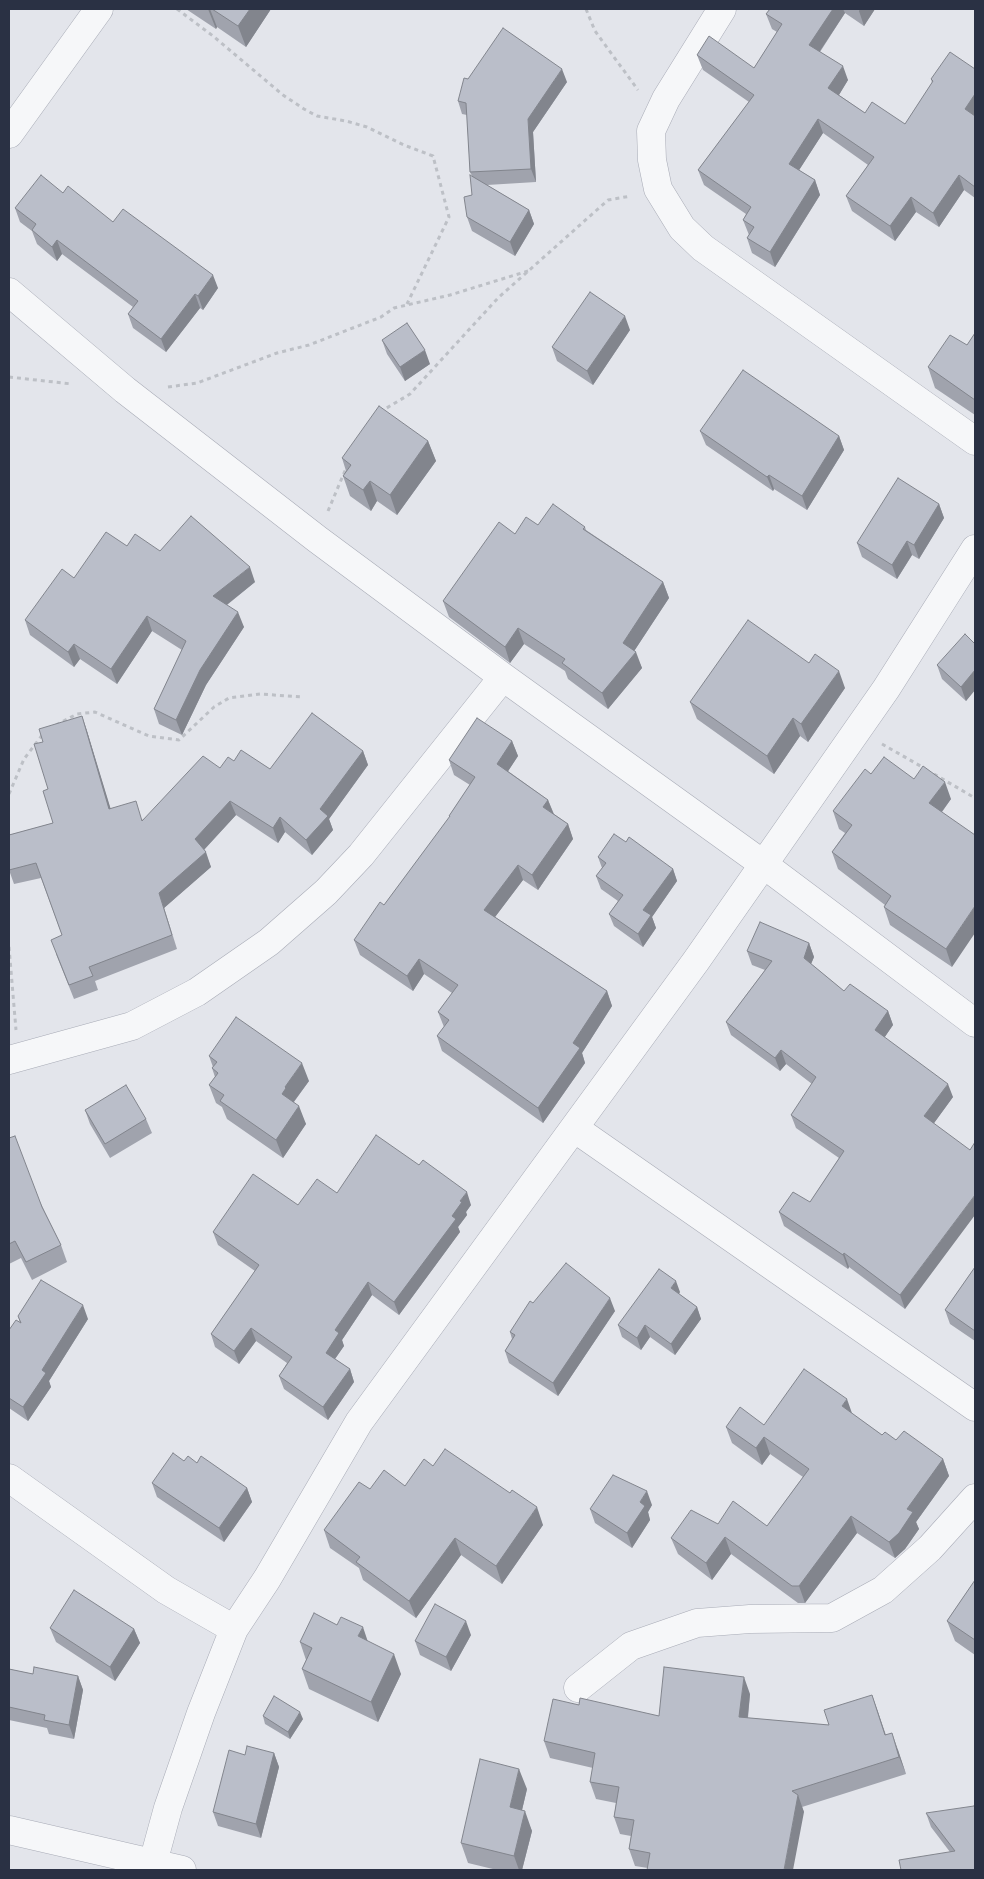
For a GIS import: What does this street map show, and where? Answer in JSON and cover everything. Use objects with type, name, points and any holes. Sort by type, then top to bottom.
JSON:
[{"type":"street","points":[[9,134],[99,9]]},
{"type":"street","points":[[722,9],[666,99],[651,131],[652,160],[658,189],[682,228],[703,248],[975,441]]},
{"type":"street","points":[[9,292],[125,390],[317,539],[503,677],[763,864],[975,1023]]},
{"type":"street","points":[[151,1867],[168,1808],[201,1713],[234,1629],[267,1579],[359,1422],[574,1128],[858,730],[975,550]]},
{"type":"street","points":[[14,1059],[132,1026],[197,992],[269,942],[326,892],[361,856],[503,677]]},
{"type":"street","points":[[574,1128],[975,1407]]},
{"type":"street","points":[[9,1478],[166,1590],[234,1629]]},
{"type":"street","points":[[578,1688],[631,1646],[697,1623],[750,1619],[832,1618],[883,1590],[930,1548],[975,1498]]},
{"type":"street","points":[[9,1830],[151,1867],[182,1870]]},
{"type":"path","points":[[177,9],[213,36],[283,95],[304,109],[317,116],[367,127],[404,145],[433,156],[449,217],[407,305]]},
{"type":"path","points":[[586,9],[595,31],[604,45],[658,115]]},
{"type":"path","points":[[377,415],[382,410],[410,394],[498,298],[608,200],[658,189]]},
{"type":"path","points":[[125,390],[197,383],[277,353],[309,345],[381,317],[394,308],[450,295],[528,271]]},
{"type":"path","points":[[9,377],[78,385]]},
{"type":"path","points":[[317,539],[349,460]]},
{"type":"path","points":[[54,726],[77,714],[95,712],[149,736],[179,740],[214,707],[229,698],[260,694],[302,697]]},
{"type":"path","points":[[9,794],[24,760],[47,730]]},
{"type":"path","points":[[858,730],[925,769]]},
{"type":"path","points":[[933,774],[975,798]]},
{"type":"path","points":[[9,948],[14,1059]]},
{"type":"building","points":[[212,9],[250,9],[238,26]]},
{"type":"building","points":[[770,9],[833,9],[809,45],[843,66],[828,88],[865,113],[872,102],[905,124],[933,81],[931,79],[950,52],[975,69],[975,94],[965,109],[975,116],[975,187],[959,175],[933,213],[911,197],[890,226],[846,196],[874,157],[818,119],[789,164],[815,180],[770,252],[747,238],[754,227],[743,220],[751,207],[698,170],[754,95],[697,55],[709,36],[754,68],[782,24],[766,14]]},
{"type":"building","points":[[503,28],[562,69],[528,119],[531,169],[470,172],[466,103],[458,101],[464,78],[468,79]]},
{"type":"building","points":[[41,175],[63,193],[68,186],[113,222],[123,209],[213,275],[198,296],[195,294],[161,339],[128,314],[138,301],[57,240],[52,247],[32,230],[36,224],[15,208]]},
{"type":"building","points":[[470,175],[529,210],[510,242],[467,217],[464,197],[472,195]]},
{"type":"building","points":[[590,292],[625,316],[587,371],[552,347]]},
{"type":"building","points":[[407,323],[425,350],[400,367],[382,340]]},
{"type":"building","points":[[975,333],[975,400],[928,367],[950,335],[967,345]]},
{"type":"building","points":[[743,370],[839,436],[802,496],[769,475],[767,477],[700,431]]},
{"type":"building","points":[[379,406],[428,441],[390,495],[370,481],[363,490],[343,476],[351,465],[342,458]]},
{"type":"building","points":[[898,478],[939,504],[914,545],[907,541],[892,565],[857,543]]},
{"type":"building","points":[[553,504],[585,527],[583,529],[663,582],[623,643],[636,652],[602,693],[562,663],[565,659],[518,628],[505,647],[443,601],[499,522],[515,534],[526,517],[538,525]]},
{"type":"building","points":[[191,516],[250,567],[213,596],[238,612],[200,670],[176,720],[154,709],[186,641],[147,616],[111,669],[74,644],[68,652],[25,620],[62,569],[74,578],[106,532],[127,546],[135,534],[160,551]]},
{"type":"building","points":[[748,620],[809,663],[815,654],[839,671],[801,724],[793,718],[767,756],[690,702]]},
{"type":"building","points":[[965,634],[975,644],[975,670],[961,687],[937,665]]},
{"type":"building","points":[[312,713],[363,751],[320,809],[328,816],[306,840],[280,817],[273,828],[230,801],[195,839],[206,852],[159,893],[172,935],[89,967],[93,976],[69,985],[51,940],[62,935],[36,863],[9,870],[9,835],[53,823],[43,791],[48,789],[34,744],[43,742],[39,729],[82,716],[109,809],[136,801],[142,821],[203,756],[220,768],[228,757],[234,761],[241,750],[270,769]]},
{"type":"building","points":[[477,718],[512,741],[497,764],[548,800],[543,807],[568,824],[532,875],[518,865],[484,910],[607,991],[573,1043],[580,1048],[538,1108],[437,1036],[449,1020],[438,1012],[458,985],[419,959],[407,976],[354,940],[380,902],[384,905],[450,816],[475,777],[449,760]]},
{"type":"building","points":[[884,757],[914,779],[923,766],[945,782],[929,803],[975,835],[975,906],[946,949],[884,907],[891,896],[832,852],[852,825],[833,811],[865,769],[871,774]]},
{"type":"building","points":[[614,834],[626,842],[629,837],[673,869],[643,910],[651,915],[638,934],[609,914],[623,895],[596,876],[606,863],[598,857]]},
{"type":"building","points":[[760,922],[809,943],[804,958],[844,991],[850,984],[888,1011],[875,1030],[948,1084],[924,1116],[970,1150],[975,1142],[975,1195],[900,1295],[844,1253],[843,1255],[779,1212],[793,1192],[810,1202],[844,1151],[791,1115],[816,1077],[781,1050],[775,1058],[726,1022],[772,961],[747,951]]},
{"type":"building","points":[[236,1017],[302,1063],[282,1094],[299,1106],[276,1140],[220,1101],[224,1095],[209,1085],[218,1073],[212,1068],[217,1062],[209,1056]]},
{"type":"building","points":[[126,1085],[146,1119],[105,1144],[85,1110]]},
{"type":"building","points":[[376,1135],[419,1165],[423,1160],[467,1192],[452,1216],[456,1219],[394,1302],[368,1282],[335,1330],[339,1333],[326,1353],[350,1369],[323,1407],[279,1376],[292,1357],[251,1328],[234,1351],[211,1334],[259,1265],[213,1232],[253,1174],[298,1205],[317,1179],[337,1193]]},
{"type":"building","points":[[15,1136],[42,1207],[61,1245],[26,1262],[15,1241],[9,1244],[9,1138]]},
{"type":"building","points":[[566,1263],[610,1298],[553,1383],[505,1351],[515,1335],[510,1332],[530,1301],[533,1303]]},
{"type":"building","points":[[975,1267],[975,1331],[945,1310]]},
{"type":"building","points":[[659,1269],[676,1281],[671,1288],[697,1307],[671,1344],[645,1325],[637,1338],[618,1325]]},
{"type":"building","points":[[41,1280],[83,1305],[42,1370],[46,1373],[23,1407],[9,1398],[9,1330],[16,1320],[21,1323],[18,1316]]},
{"type":"building","points":[[804,1369],[847,1399],[842,1406],[882,1435],[885,1432],[896,1440],[904,1431],[943,1459],[907,1509],[913,1512],[899,1533],[889,1542],[851,1516],[799,1586],[792,1586],[725,1537],[706,1563],[671,1538],[691,1510],[718,1524],[733,1501],[767,1526],[809,1469],[764,1437],[756,1448],[726,1427],[740,1407],[764,1425]]},
{"type":"building","points":[[445,1449],[510,1493],[512,1490],[537,1507],[496,1566],[455,1538],[409,1601],[356,1562],[360,1557],[324,1530],[359,1482],[370,1489],[384,1470],[405,1486],[424,1459],[433,1466]]},
{"type":"building","points":[[173,1453],[184,1461],[188,1456],[197,1463],[201,1456],[247,1488],[219,1528],[152,1483]]},
{"type":"building","points":[[613,1475],[647,1491],[640,1502],[645,1506],[627,1533],[590,1509]]},
{"type":"building","points":[[975,1580],[975,1640],[947,1621]]},
{"type":"building","points":[[74,1590],[134,1629],[110,1667],[50,1628]]},
{"type":"building","points":[[435,1604],[466,1621],[446,1657],[415,1641]]},
{"type":"building","points":[[314,1613],[337,1625],[341,1617],[363,1627],[358,1636],[394,1654],[371,1702],[302,1669],[312,1648],[300,1642]]},
{"type":"building","points":[[34,1667],[78,1676],[69,1725],[44,1720],[45,1715],[9,1707],[9,1669],[33,1674]]},
{"type":"building","points":[[664,1667],[744,1677],[739,1717],[829,1725],[824,1710],[872,1695],[885,1735],[892,1733],[899,1757],[792,1791],[798,1795],[784,1870],[647,1870],[650,1853],[629,1849],[634,1820],[614,1817],[619,1787],[590,1782],[595,1753],[544,1741],[553,1699],[579,1705],[580,1698],[659,1716]]},
{"type":"building","points":[[274,1696],[300,1712],[288,1732],[263,1716]]},
{"type":"building","points":[[247,1746],[274,1753],[256,1824],[213,1812],[229,1750],[245,1755]]},
{"type":"building","points":[[480,1759],[519,1769],[510,1807],[525,1811],[514,1856],[461,1843]]},
{"type":"building","points":[[974,1806],[975,1870],[901,1870],[899,1860],[955,1851],[926,1813]]}]
